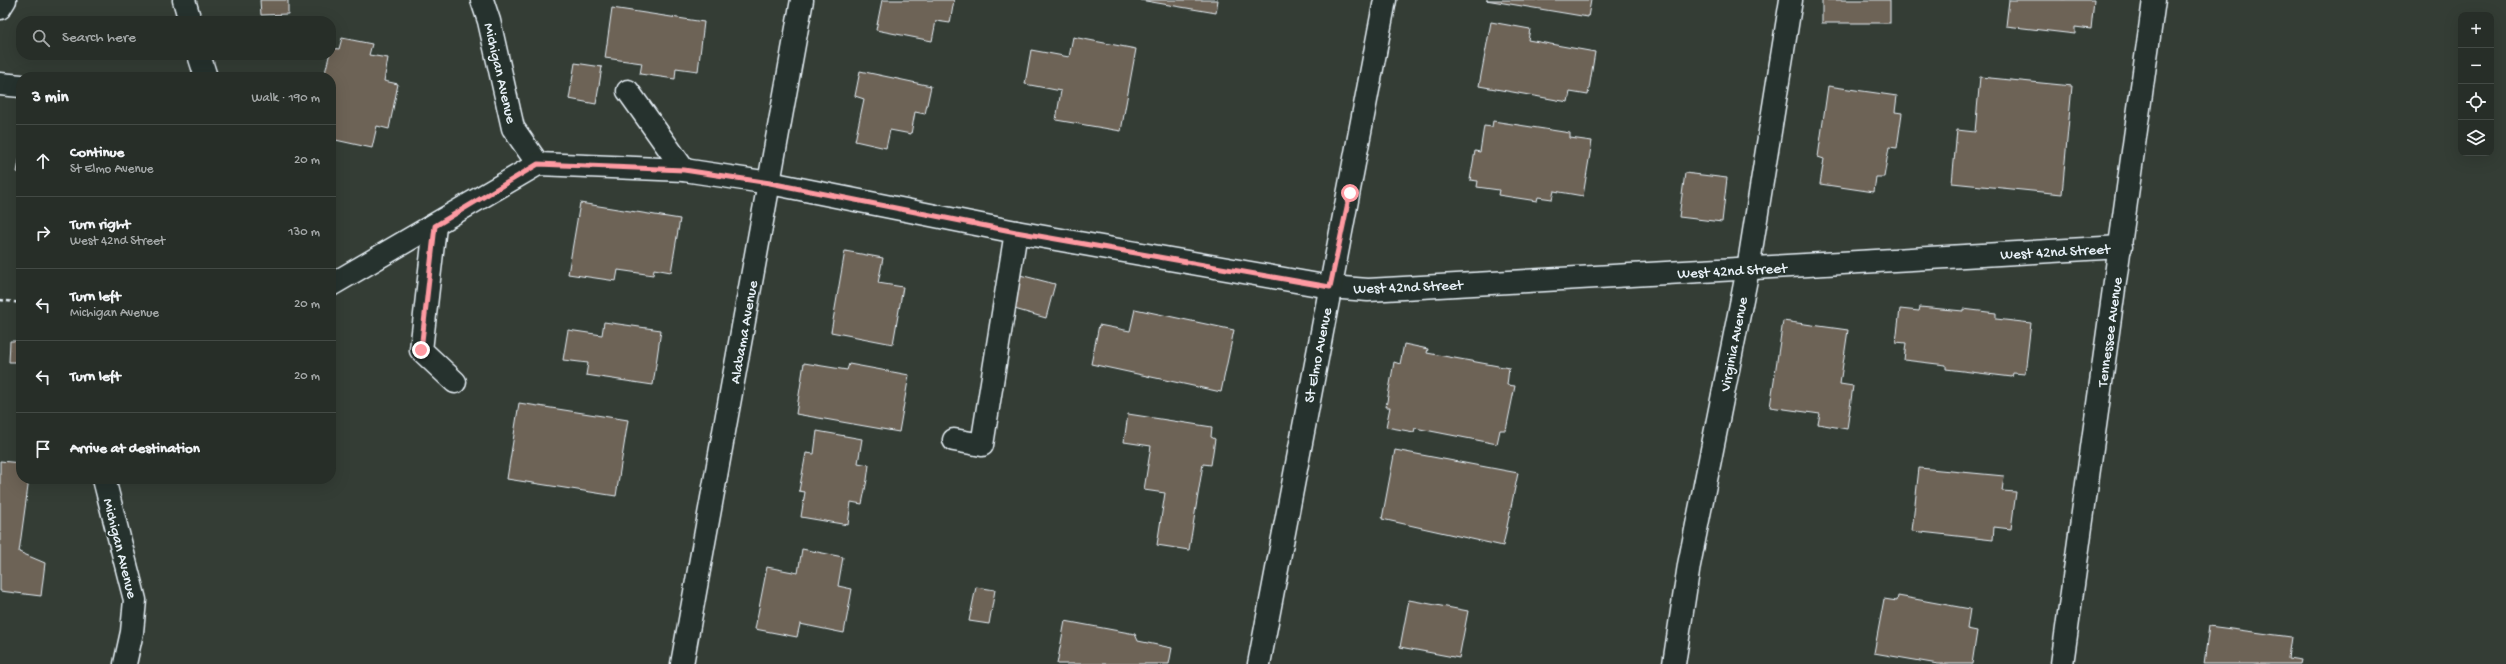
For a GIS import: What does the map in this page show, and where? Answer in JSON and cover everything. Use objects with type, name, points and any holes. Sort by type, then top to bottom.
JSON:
[{"type":"street","points":[[0,8],[5,0]]},
{"type":"street","points":[[184,0],[189,16]]},
{"type":"street","name":"Michigan Avenue","points":[[482,0],[489,21],[514,128],[538,164]]},
{"type":"street","name":"Alabama Avenue","points":[[682,664],[802,0]]},
{"type":"street","name":"St Elmo Avenue","points":[[1259,664],[1330,287],[1350,193],[1385,0]]},
{"type":"street","name":"Virginia Avenue","points":[[1674,664],[1689,565],[1748,269],[1791,0]]},
{"type":"street","name":"Tennessee Avenue","points":[[2062,664],[2121,247],[2154,0]]},
{"type":"street","points":[[201,60],[205,72]]},
{"type":"street","points":[[0,84],[16,86]]},
{"type":"street","points":[[628,91],[684,170]]},
{"type":"street","points":[[336,282],[435,226],[538,164]]},
{"type":"street","name":"West 42nd Street","points":[[538,164],[684,170],[770,183],[1016,232],[1330,287],[1368,290],[2121,247]]},
{"type":"street","points":[[435,226],[421,350],[455,382]]},
{"type":"street","points":[[954,440],[982,445],[1016,232]]},
{"type":"street","name":"Michigan Avenue","points":[[105,484],[135,600],[132,632],[125,664]]},
{"type":"path","points":[[0,300],[16,302]]},
{"type":"building","points":[[260,0],[288,0],[288,14],[261,15]]},
{"type":"building","points":[[882,0],[954,0],[950,23],[936,21],[932,41],[876,30]]},
{"type":"building","points":[[1140,0],[1218,0],[1216,13]]},
{"type":"building","points":[[1486,0],[1591,0],[1588,17]]},
{"type":"building","points":[[1822,0],[1890,0],[1890,23],[1822,23]]},
{"type":"building","points":[[2009,0],[2094,0],[2091,29],[2075,27],[2075,34],[2006,26]]},
{"type":"building","points":[[612,8],[704,22],[698,71],[676,68],[675,79],[640,74],[642,63],[605,58]]},
{"type":"building","points":[[1491,22],[1530,29],[1528,40],[1595,52],[1588,95],[1570,92],[1568,102],[1479,86]]},
{"type":"building","points":[[1073,37],[1136,49],[1121,131],[1056,120],[1061,91],[1025,84],[1031,50],[1069,57]]},
{"type":"building","points":[[342,38],[372,44],[369,55],[388,58],[384,81],[398,84],[389,129],[377,126],[372,148],[336,140],[336,72],[325,72],[328,60],[336,60],[336,49],[339,49]]},
{"type":"building","points":[[575,63],[602,67],[596,104],[569,99]]},
{"type":"building","points":[[860,71],[931,86],[925,114],[915,112],[911,134],[890,130],[886,148],[855,141],[864,99],[855,96]]},
{"type":"building","points":[[1980,77],[2072,86],[2062,194],[1952,183],[1957,130],[1975,132]]},
{"type":"building","points":[[1828,86],[1897,96],[1895,112],[1902,113],[1897,148],[1889,147],[1884,177],[1876,177],[1874,192],[1820,184],[1824,159],[1818,157]]},
{"type":"building","points":[[1493,121],[1570,133],[1570,138],[1592,141],[1583,196],[1554,191],[1552,199],[1538,197],[1537,201],[1498,195],[1499,190],[1477,187],[1478,181],[1470,180],[1475,151],[1480,152],[1484,126],[1492,127]]},
{"type":"building","points":[[1685,173],[1727,178],[1722,222],[1679,217]]},
{"type":"building","points":[[580,203],[680,219],[671,272],[654,269],[653,275],[618,270],[616,281],[568,274]]},
{"type":"building","points":[[845,251],[883,258],[878,283],[903,287],[893,344],[831,332]]},
{"type":"building","points":[[1020,275],[1055,284],[1046,318],[1011,308]]},
{"type":"building","points":[[1920,307],[1963,311],[1963,309],[1996,313],[1996,319],[2031,323],[2025,374],[2013,373],[2012,377],[1946,369],[1946,365],[1904,360],[1906,343],[1896,342],[1900,309],[1919,311]]},
{"type":"building","points":[[1135,309],[1234,330],[1221,392],[1091,364],[1099,325],[1130,331]]},
{"type":"building","points":[[1783,321],[1848,330],[1840,384],[1853,386],[1847,429],[1818,424],[1820,414],[1770,407]]},
{"type":"building","points":[[604,322],[661,330],[653,385],[586,375],[588,363],[563,360],[568,330],[602,335]]},
{"type":"building","points":[[10,341],[16,341],[16,362],[9,362]]},
{"type":"building","points":[[1404,344],[1428,349],[1427,353],[1509,368],[1507,385],[1515,386],[1506,430],[1500,430],[1497,444],[1415,428],[1414,432],[1386,427],[1390,407],[1386,407],[1394,362],[1400,364]]},
{"type":"building","points":[[804,363],[847,370],[849,364],[909,375],[899,432],[796,414]]},
{"type":"building","points":[[519,403],[628,420],[616,496],[507,479]]},
{"type":"building","points":[[1128,414],[1212,427],[1211,437],[1215,439],[1211,465],[1203,464],[1189,550],[1157,545],[1165,493],[1144,490],[1151,446],[1124,442]]},
{"type":"building","points":[[817,431],[862,439],[858,463],[869,465],[867,480],[862,504],[851,502],[848,525],[801,517],[805,492],[799,491],[806,453],[814,454]]},
{"type":"building","points":[[1395,450],[1518,473],[1503,546],[1382,519]]},
{"type":"building","points":[[0,461],[16,463],[16,484],[28,484],[19,552],[45,563],[41,596],[0,591]]},
{"type":"building","points":[[1919,468],[2004,476],[2002,491],[2016,492],[2011,529],[1994,527],[1993,540],[1912,531]]},
{"type":"building","points":[[802,549],[843,557],[838,586],[852,589],[844,633],[800,624],[797,637],[755,629],[767,567],[798,573]]},
{"type":"building","points":[[976,587],[995,590],[989,624],[969,621]]},
{"type":"building","points":[[1898,596],[1970,609],[1967,629],[1977,631],[1972,664],[1938,664],[1874,653],[1884,599],[1897,601]]},
{"type":"building","points":[[1409,600],[1468,611],[1459,658],[1400,647]]},
{"type":"building","points":[[1065,621],[1135,634],[1138,641],[1172,648],[1169,664],[1057,664]]},
{"type":"building","points":[[2209,626],[2291,637],[2288,658],[2301,660],[2300,664],[2204,664]]},
{"type":"route","points":[[421,350],[435,226],[538,164],[684,170],[770,183],[1016,232],[1330,287],[1350,193]]}]
